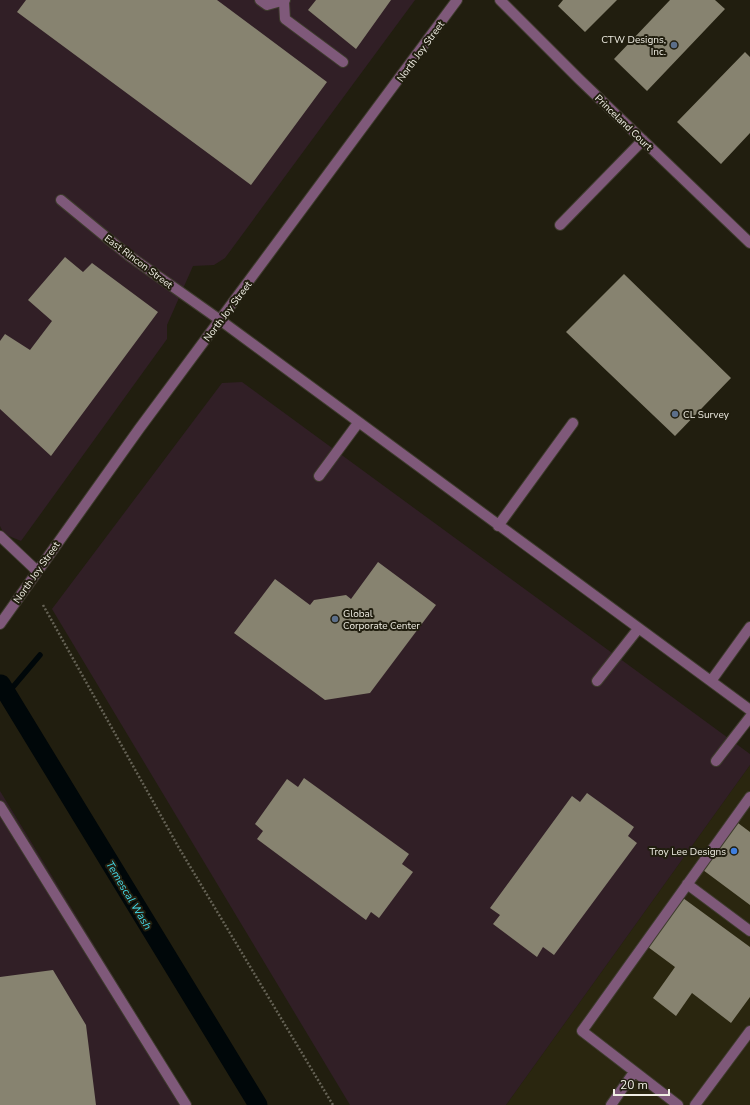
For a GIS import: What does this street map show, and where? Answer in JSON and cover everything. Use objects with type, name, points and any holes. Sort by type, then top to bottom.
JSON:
[{"type":"street","points":[[260,0],[267,5],[284,1],[285,18],[343,62]]},
{"type":"street","name":"North Joy Street","points":[[0,624],[220,320],[458,0]]},
{"type":"street","name":"Princeland Court","points":[[500,0],[642,140],[750,243]]},
{"type":"street","points":[[560,225],[642,140]]},
{"type":"street","name":"East Rincon Street","points":[[61,200],[128,255],[220,320],[750,710]]},
{"type":"street","points":[[319,476],[358,423]]},
{"type":"street","points":[[498,526],[573,423]]},
{"type":"street","points":[[0,536],[37,571]]},
{"type":"street","points":[[711,681],[750,627]]},
{"type":"street","points":[[596,681],[638,628]]},
{"type":"street","points":[[716,761],[750,717]]},
{"type":"street","points":[[678,1105],[582,1031],[750,797]]},
{"type":"street","points":[[0,806],[186,1105]]},
{"type":"street","points":[[687,884],[750,931]]},
{"type":"street","points":[[695,1105],[750,1032]]},
{"type":"street","points":[[611,1105],[634,1072]]},
{"type":"path","points":[[43,605],[179,848],[333,1105]]},
{"type":"shaded area","points":[[0,0],[415,0],[225,258],[214,265],[193,266],[167,325],[167,339],[21,541],[4,534],[0,526]]},
{"type":"shaded area","points":[[242,382],[750,754],[750,765],[506,1105],[350,1105],[52,609],[222,383]]},
{"type":"shaded area","points":[[750,765],[750,1105],[506,1105]]},
{"type":"shaded area","points":[[0,791],[192,1105],[0,1105]]},
{"type":"building","points":[[26,0],[217,0],[327,82],[251,185],[17,12]]},
{"type":"building","points":[[316,0],[391,0],[356,49],[308,10]]},
{"type":"building","points":[[563,0],[617,0],[585,32],[558,6]]},
{"type":"building","points":[[670,0],[715,0],[725,9],[647,91],[614,59]]},
{"type":"building","points":[[745,52],[750,57],[750,133],[721,164],[677,122]]},
{"type":"building","points":[[65,257],[83,272],[92,263],[158,312],[51,456],[0,409],[0,341],[5,334],[30,350],[52,321],[28,300]]},
{"type":"building","points":[[624,274],[731,378],[675,436],[566,332]]},
{"type":"building","name":"Global Corporate Center","points":[[378,562],[436,605],[370,693],[325,700],[234,633],[275,579],[310,605],[314,600],[346,595],[351,599]]},
{"type":"building","points":[[304,778],[409,854],[402,864],[413,872],[379,918],[371,912],[366,920],[257,839],[263,831],[255,824],[287,779],[298,787]]},
{"type":"building","points":[[587,793],[634,827],[628,836],[637,843],[554,955],[543,947],[537,957],[493,924],[500,915],[490,908],[572,796],[580,802]]},
{"type":"building","name":"Troy Lee Designs","points":[[738,823],[750,832],[750,905],[703,870]]},
{"type":"building","points":[[683,898],[750,947],[750,997],[731,1023],[692,993],[676,1016],[653,998],[675,967],[648,947]]},
{"type":"building","points":[[53,970],[86,1025],[96,1105],[0,1105],[0,977]]},
{"type":"waterway","points":[[7,694],[40,655]]},
{"type":"waterway","name":"Temescal Wash","points":[[1,684],[258,1105]]},
{"type":"place","name":"CTW Designs, Inc.","points":[[674,45]]},
{"type":"place","name":"CL Survey","points":[[675,414]]},
{"type":"place","name":"Global Corporate Center","points":[[335,619]]},
{"type":"place","name":"Troy Lee Designs","points":[[734,851]]}]
